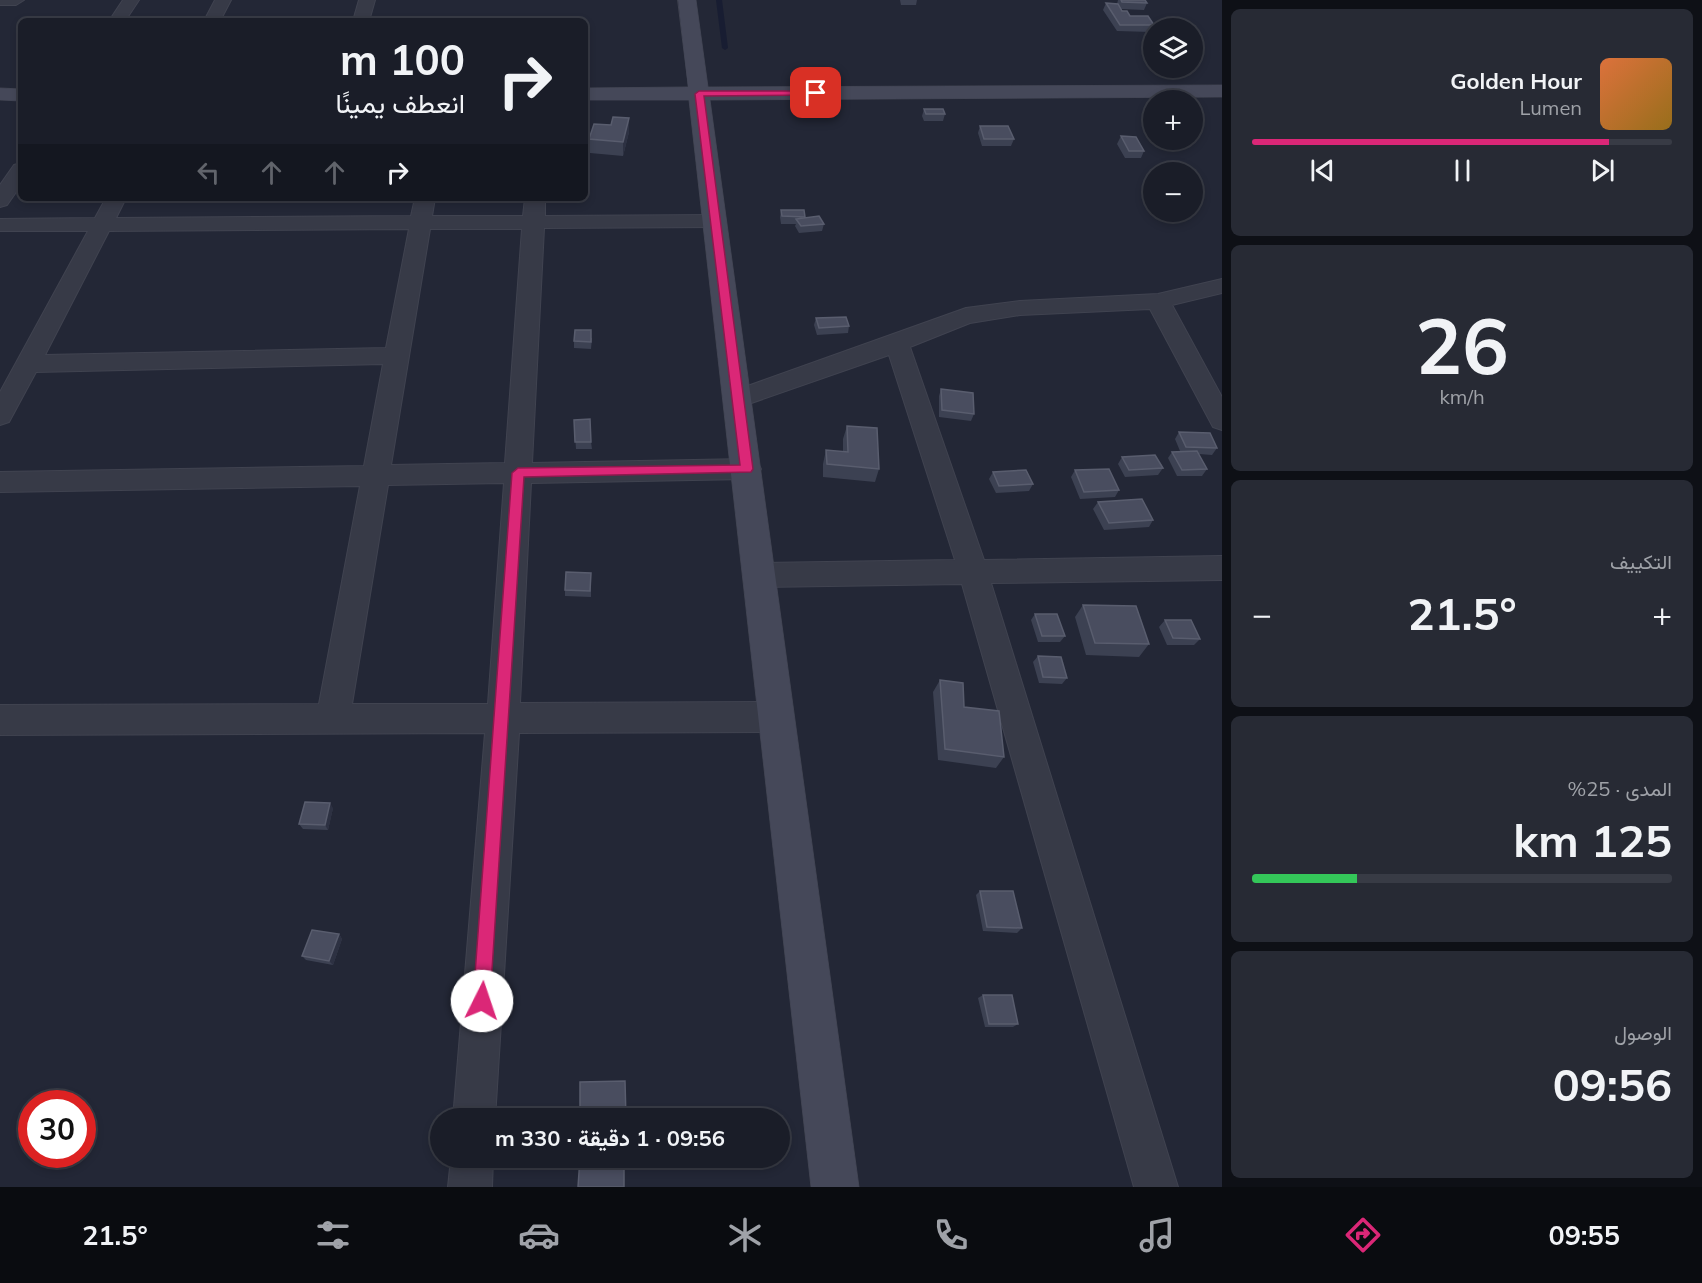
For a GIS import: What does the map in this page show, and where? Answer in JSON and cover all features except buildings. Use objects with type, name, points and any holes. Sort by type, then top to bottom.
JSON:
[{"type":"street","points":[[0,0],[16,0]]},
{"type":"street","points":[[119,18],[130,0]]},
{"type":"street","points":[[214,18],[223,0]]},
{"type":"street","points":[[362,18],[367,0]]},
{"type":"street","points":[[687,0],[835,1187]]},
{"type":"street","points":[[588,94],[1222,91]]},
{"type":"street","points":[[0,94],[18,95]]},
{"type":"street","points":[[0,201],[18,174]]},
{"type":"street","points":[[0,416],[114,201]]},
{"type":"street","points":[[0,225],[102,225],[423,210],[535,210],[715,220]]},
{"type":"street","points":[[333,719],[423,210]]},
{"type":"street","points":[[475,1108],[503,718],[535,210]]},
{"type":"street","points":[[737,399],[897,343],[966,315],[993,310],[1158,301],[1222,286]]},
{"type":"street","points":[[1158,301],[1222,421]]},
{"type":"street","points":[[897,343],[973,572],[1156,1187]]},
{"type":"street","points":[[28,364],[397,356]]},
{"type":"street","points":[[0,482],[747,469]]},
{"type":"street","points":[[760,575],[1222,568]]},
{"type":"street","points":[[0,720],[777,717]]},
{"type":"street","points":[[470,1187],[471,1168]]},
{"type":"waterway","points":[[719,0],[725,48]]},
{"type":"route","points":[[482,1001],[518,473],[747,469],[699,94],[816,93]]}]
